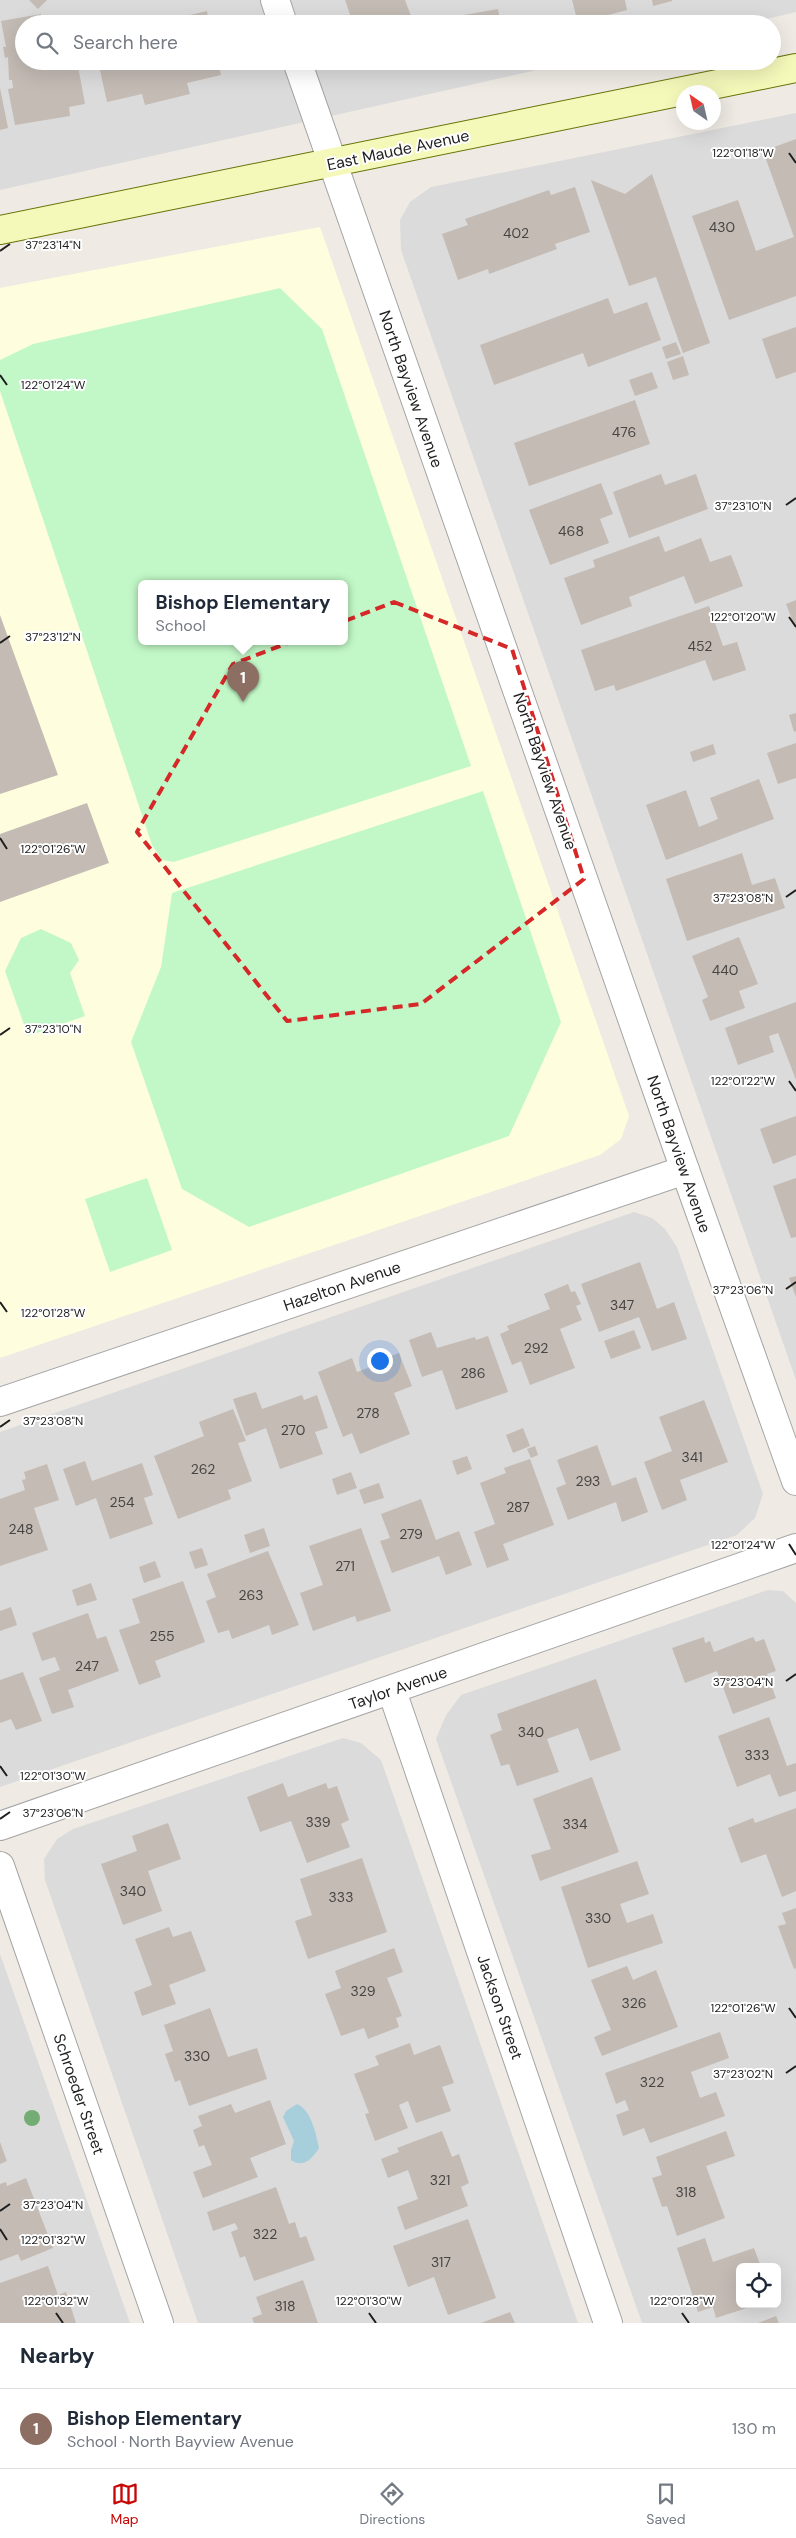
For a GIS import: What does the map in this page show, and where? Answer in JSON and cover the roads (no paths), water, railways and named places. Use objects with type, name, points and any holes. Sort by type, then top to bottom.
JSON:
[{"type":"street","points":[[275,0],[280,15]]},
{"type":"street","name":"East Maude Avenue","points":[[0,230],[796,68]]},
{"type":"street","name":"North Bayview Avenue","points":[[300,70],[685,1170],[796,1481]]},
{"type":"street","name":"Hazelton Avenue","points":[[0,1402],[685,1170]]},
{"type":"street","name":"Taylor Avenue","points":[[0,1826],[796,1548]]},
{"type":"street","name":"Jackson Street","points":[[392,1690],[608,2323]]},
{"type":"street","name":"Schroeder Street","points":[[0,1866],[158,2323]]},
{"type":"water","points":[[297,2104],[306,2111],[309,2117],[319,2148],[311,2159],[304,2163],[291,2160],[291,2150],[294,2141],[283,2117],[286,2111]]},
{"type":"place","name":"Bishop Elementary","points":[[243,702]]}]
